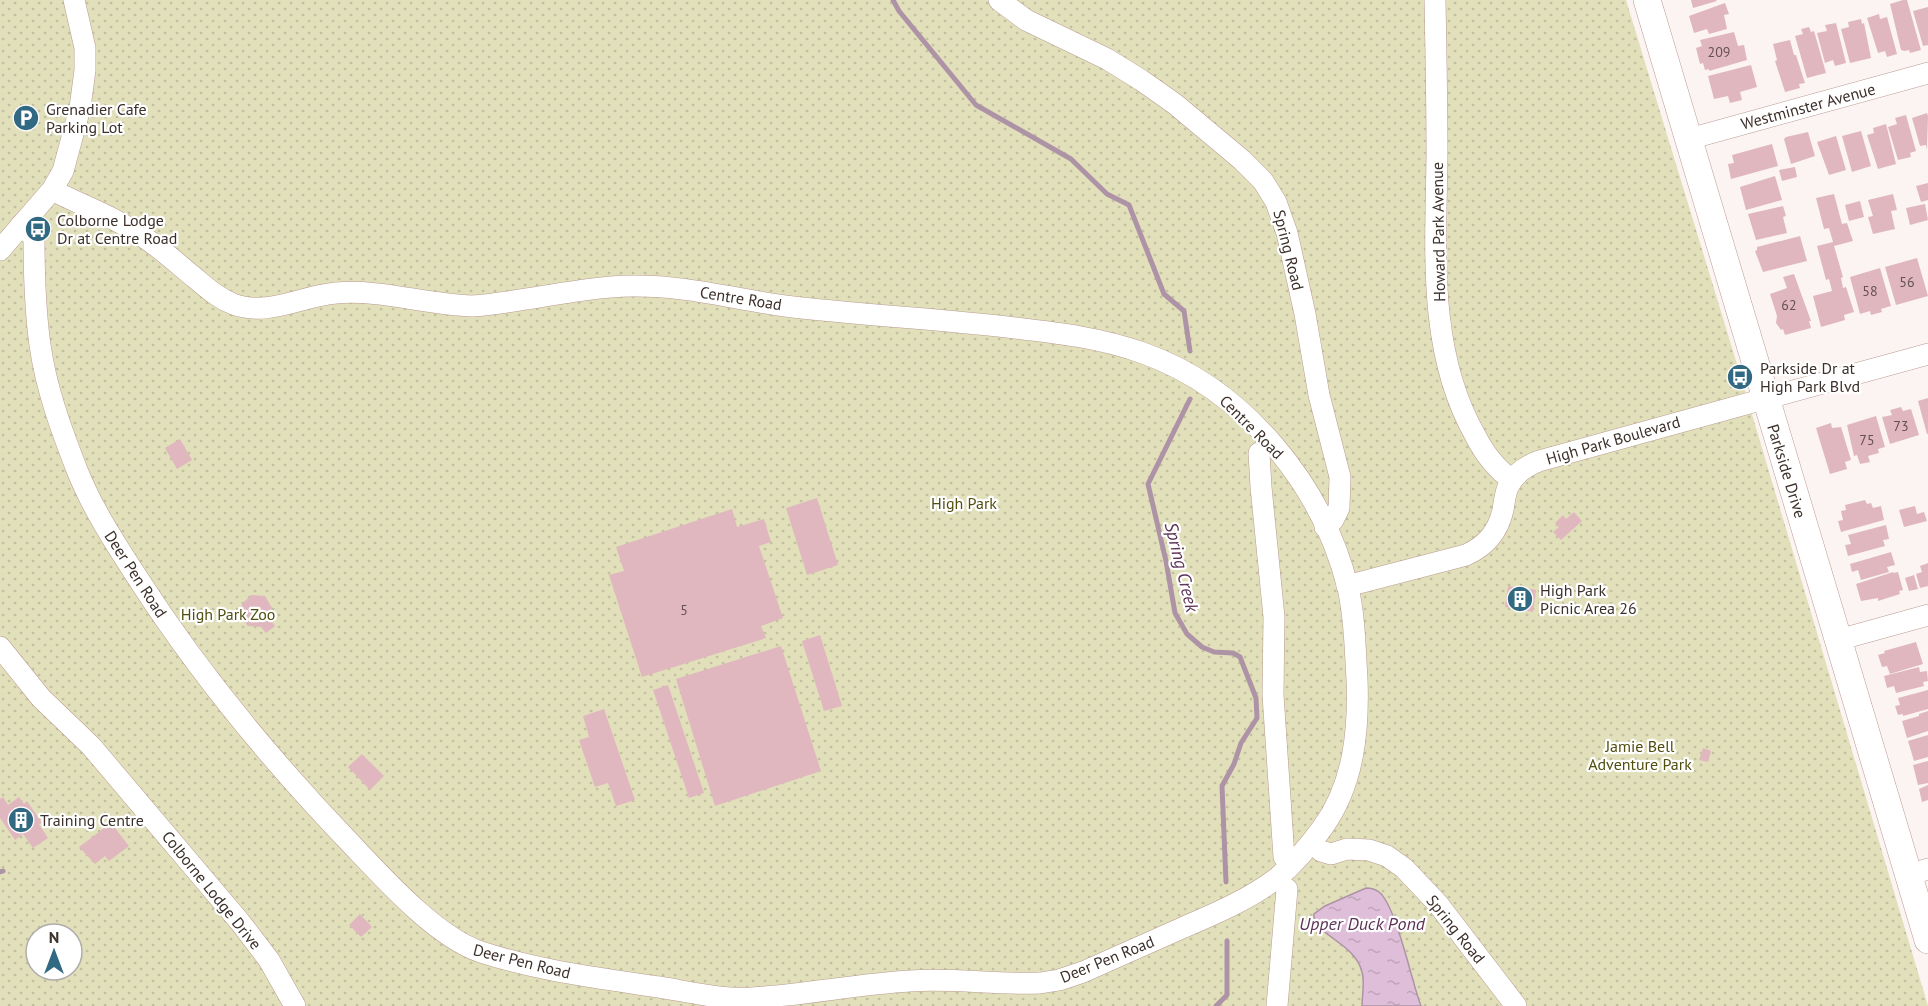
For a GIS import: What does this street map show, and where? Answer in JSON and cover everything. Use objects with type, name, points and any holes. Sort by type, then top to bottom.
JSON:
[{"type":"main road","name":"Parkside Drive","points":[[1647,0],[1838,640],[1918,872],[1928,940]]},
{"type":"street","points":[[0,250],[52,190],[61,176],[70,146],[80,108],[86,70],[86,48],[74,0]]},
{"type":"street","name":"Spring Road","points":[[999,0],[1026,20],[1107,59],[1175,104],[1242,160],[1263,181],[1272,195],[1287,233],[1305,314],[1319,394],[1340,477],[1339,508],[1333,520],[1325,527]]},
{"type":"street","name":"Howard Park Avenue","points":[[1435,0],[1437,291],[1444,345],[1452,379],[1468,423],[1484,452],[1502,473],[1512,480]]},
{"type":"street","name":"Westminster Avenue","points":[[1689,139],[1928,73]]},
{"type":"street","name":"Centre Road","points":[[52,190],[144,237],[215,295],[244,307],[279,306],[313,296],[352,292],[449,306],[472,306],[610,287],[664,287],[703,291],[782,305],[1067,334],[1105,341],[1143,352],[1177,368],[1214,390],[1239,410],[1266,438],[1296,474],[1315,505],[1347,586]]},
{"type":"street","name":"Deer Pen Road","points":[[21,225],[34,237],[35,309],[50,397],[78,474],[108,531],[156,606],[197,664],[240,720],[306,798],[418,911],[466,946],[533,966],[590,978],[717,997],[750,998],[912,981],[1040,983],[1059,980],[1083,972],[1246,898],[1274,880],[1314,848]]},
{"type":"street","name":"High Park Boulevard","points":[[1512,480],[1524,468],[1539,461],[1928,354]]},
{"type":"street","points":[[1259,453],[1274,617],[1273,695],[1284,857]]},
{"type":"street","points":[[1314,848],[1340,798],[1349,773],[1355,744],[1358,720],[1354,621],[1347,586],[1466,555],[1476,550],[1485,544],[1495,532],[1507,488],[1512,480]]},
{"type":"street","points":[[1838,640],[1928,615]]},
{"type":"street","name":"Colborne Lodge Drive","points":[[0,647],[41,698],[92,746],[240,922],[268,960],[295,1006]]},
{"type":"street","name":"Spring Road","points":[[1314,848],[1330,854],[1347,849],[1369,850],[1387,856],[1404,868],[1438,904],[1516,1006]]},
{"type":"street","points":[[1277,1006],[1287,889]]},
{"type":"green space","name":"High Park","points":[[0,0],[1626,0],[1928,1006],[0,1006]]},
{"type":"water","name":"Upper Duck Pond","points":[[1366,888],[1379,892],[1391,912],[1421,1006],[1362,1006],[1363,980],[1359,963],[1348,950],[1314,921],[1314,914],[1325,906]]},
{"type":"building","points":[[1691,0],[1716,0],[1717,1],[1693,8]]},
{"type":"building","points":[[1907,0],[1921,50],[1910,53],[1909,50],[1901,50],[1890,4]]},
{"type":"building","points":[[1725,3],[1729,14],[1724,15],[1727,29],[1709,34],[1707,29],[1694,33],[1689,16]]},
{"type":"building","points":[[1928,7],[1928,45],[1923,46],[1913,11]]},
{"type":"building","points":[[1879,14],[1880,19],[1887,17],[1897,54],[1887,57],[1885,51],[1878,53],[1867,18]]},
{"type":"building","points":[[1861,19],[1862,24],[1864,23],[1871,58],[1850,63],[1841,29],[1849,27],[1848,22]]},
{"type":"building","points":[[1836,23],[1846,63],[1835,66],[1833,60],[1825,63],[1817,33],[1827,31],[1825,25]]},
{"type":"building","points":[[1809,27],[1811,32],[1814,31],[1826,73],[1807,78],[1795,36],[1803,34],[1801,29]]},
{"type":"building","points":[[1734,32],[1738,46],[1744,45],[1747,60],[1709,71],[1709,69],[1705,70],[1703,63],[1700,64],[1696,48],[1702,46],[1700,40]]},
{"type":"building","points":[[1790,40],[1805,83],[1799,84],[1800,88],[1785,92],[1775,61],[1777,60],[1773,44]]},
{"type":"building","points":[[1751,65],[1757,87],[1740,92],[1742,100],[1730,103],[1728,96],[1714,99],[1708,76]]},
{"type":"building","points":[[1927,113],[1927,150],[1926,145],[1920,146],[1912,118]]},
{"type":"building","points":[[1906,115],[1916,151],[1910,153],[1911,157],[1898,160],[1888,127],[1897,124],[1895,118]]},
{"type":"building","points":[[1886,124],[1896,164],[1878,169],[1867,135],[1874,133],[1873,128]]},
{"type":"building","points":[[1861,131],[1871,166],[1852,172],[1842,136]]},
{"type":"building","points":[[1808,132],[1815,156],[1791,164],[1784,139]]},
{"type":"building","points":[[1836,136],[1846,170],[1829,175],[1817,142]]},
{"type":"building","points":[[1772,144],[1778,166],[1731,179],[1728,164],[1734,163],[1732,155]]},
{"type":"building","points":[[1795,167],[1797,177],[1782,181],[1779,170]]},
{"type":"building","points":[[1775,176],[1782,200],[1746,210],[1740,187]]},
{"type":"building","points":[[1928,183],[1928,200],[1921,202],[1916,186]]},
{"type":"building","points":[[1834,194],[1842,224],[1847,223],[1853,241],[1834,246],[1843,277],[1841,278],[1843,288],[1846,287],[1854,312],[1844,315],[1845,320],[1821,327],[1813,296],[1832,291],[1829,279],[1826,280],[1817,246],[1833,242],[1829,228],[1824,229],[1816,198]]},
{"type":"building","points":[[1893,194],[1897,210],[1891,211],[1895,229],[1873,234],[1868,217],[1873,216],[1868,200]]},
{"type":"building","points":[[1860,201],[1864,217],[1849,221],[1845,205]]},
{"type":"building","points":[[1925,204],[1928,220],[1910,225],[1906,208]]},
{"type":"building","points":[[1783,206],[1787,233],[1756,240],[1748,214]]},
{"type":"building","points":[[1800,236],[1807,261],[1763,272],[1755,251],[1757,247]]},
{"type":"building","points":[[1917,258],[1928,296],[1896,305],[1885,267]]},
{"type":"building","points":[[1880,268],[1891,306],[1871,315],[1870,311],[1860,314],[1850,277]]},
{"type":"building","points":[[1794,274],[1811,321],[1809,321],[1811,328],[1785,335],[1783,329],[1781,330],[1776,323],[1777,316],[1770,294],[1787,288],[1783,277]]},
{"type":"building","points":[[1928,398],[1928,434],[1927,434],[1918,401]]},
{"type":"building","points":[[1901,407],[1903,411],[1911,409],[1919,435],[1890,444],[1882,417],[1892,415],[1890,410]]},
{"type":"building","points":[[1876,416],[1885,447],[1878,449],[1879,453],[1868,456],[1870,462],[1860,464],[1857,455],[1854,456],[1847,425]]},
{"type":"building","points":[[1831,423],[1832,428],[1841,427],[1851,460],[1845,462],[1847,469],[1830,474],[1816,428]]},
{"type":"building","points":[[180,439],[192,460],[177,469],[165,448]]},
{"type":"building","points":[[817,498],[838,565],[807,575],[786,508]]},
{"type":"building","points":[[1865,500],[1867,504],[1871,503],[1873,508],[1881,506],[1884,520],[1841,532],[1838,521],[1843,520],[1841,511],[1846,510],[1845,505]]},
{"type":"building","points":[[1915,506],[1917,514],[1924,512],[1927,521],[1904,527],[1899,510]]},
{"type":"building","points":[[732,509],[737,527],[764,519],[771,542],[759,546],[783,618],[761,626],[766,638],[642,677],[609,575],[624,571],[616,547]]},
{"type":"building","points":[[1574,512],[1582,521],[1561,540],[1553,532],[1559,527],[1555,523],[1563,515],[1566,519]]},
{"type":"building","points":[[1886,525],[1889,539],[1883,540],[1885,546],[1848,556],[1845,545],[1851,544],[1848,535]]},
{"type":"building","points":[[1891,552],[1895,565],[1887,567],[1889,572],[1861,580],[1858,570],[1852,572],[1850,564]]},
{"type":"building","points":[[1928,563],[1928,586],[1920,588],[1916,574],[1922,572],[1920,566]]},
{"type":"building","points":[[1898,572],[1903,590],[1899,591],[1900,594],[1878,601],[1878,598],[1861,601],[1856,584]]},
{"type":"building","points":[[1914,575],[1918,589],[1909,591],[1905,578]]},
{"type":"building","name":"High Park Picnic Area 26","points":[[1508,586],[1536,590],[1533,612],[1505,607]]},
{"type":"building","points":[[251,595],[265,596],[272,608],[270,619],[275,626],[266,633],[261,627],[248,626],[240,617],[242,604]]},
{"type":"building","points":[[820,635],[842,706],[824,711],[802,641]]},
{"type":"building","points":[[1916,642],[1923,664],[1890,674],[1887,666],[1882,667],[1878,655],[1885,653],[1884,651]]},
{"type":"building","points":[[781,646],[821,771],[715,806],[676,679]]},
{"type":"building","points":[[1919,667],[1920,672],[1927,671],[1928,681],[1923,682],[1924,686],[1896,693],[1894,686],[1887,688],[1884,676]]},
{"type":"building","points":[[668,685],[704,793],[689,798],[653,690]]},
{"type":"building","points":[[1928,690],[1928,709],[1903,716],[1903,714],[1898,715],[1895,706],[1900,705],[1898,698]]},
{"type":"building","points":[[604,709],[635,800],[616,806],[608,783],[595,787],[579,740],[589,737],[583,716]]},
{"type":"building","points":[[1928,711],[1928,731],[1907,738],[1902,721]]},
{"type":"building","points":[[1928,735],[1928,757],[1914,761],[1908,741]]},
{"type":"building","points":[[1703,748],[1711,751],[1708,762],[1699,760]]},
{"type":"building","points":[[362,754],[384,776],[370,790],[348,767]]},
{"type":"building","points":[[1928,761],[1928,783],[1918,785],[1913,765]]},
{"type":"building","points":[[1928,785],[1928,800],[1922,802],[1919,789]]},
{"type":"building","name":"Training Centre","points":[[3,797],[8,805],[19,797],[24,804],[27,801],[42,823],[39,824],[48,838],[33,848],[23,834],[15,840],[0,818],[0,799]]},
{"type":"building","points":[[111,823],[129,846],[109,861],[105,856],[95,864],[79,847]]},
{"type":"building","points":[[360,914],[372,927],[361,937],[349,925]]},
{"type":"waterway","name":"Spring Creek","points":[[893,0],[899,11],[976,105],[1071,159],[1107,194],[1129,205],[1164,294],[1184,311],[1190,351]]},
{"type":"waterway","name":"Spring Creek","points":[[1190,399],[1148,484],[1166,561],[1175,613],[1187,634],[1202,647],[1214,652],[1233,653],[1240,657],[1256,698],[1257,718],[1241,743],[1234,764],[1222,786],[1226,882]]},
{"type":"waterway","name":"Spring Creek","points":[[1216,1006],[1227,995],[1227,941]]},
{"type":"place","name":"Grenadier Cafe Parking Lot","points":[[26,118]]},
{"type":"place","name":"Colborne Lodge Dr at Centre Road","points":[[38,229]]},
{"type":"place","name":"Parkside Dr at High Park Blvd","points":[[1740,377]]},
{"type":"place","name":"High Park Picnic Area 26","points":[[1520,599]]},
{"type":"place","name":"Training Centre","points":[[21,820]]},
{"type":"park label","name":"High Park Zoo","points":[[228,614]]},
{"type":"park label","name":"Jamie Bell Adventure Park","points":[[1640,755]]}]
